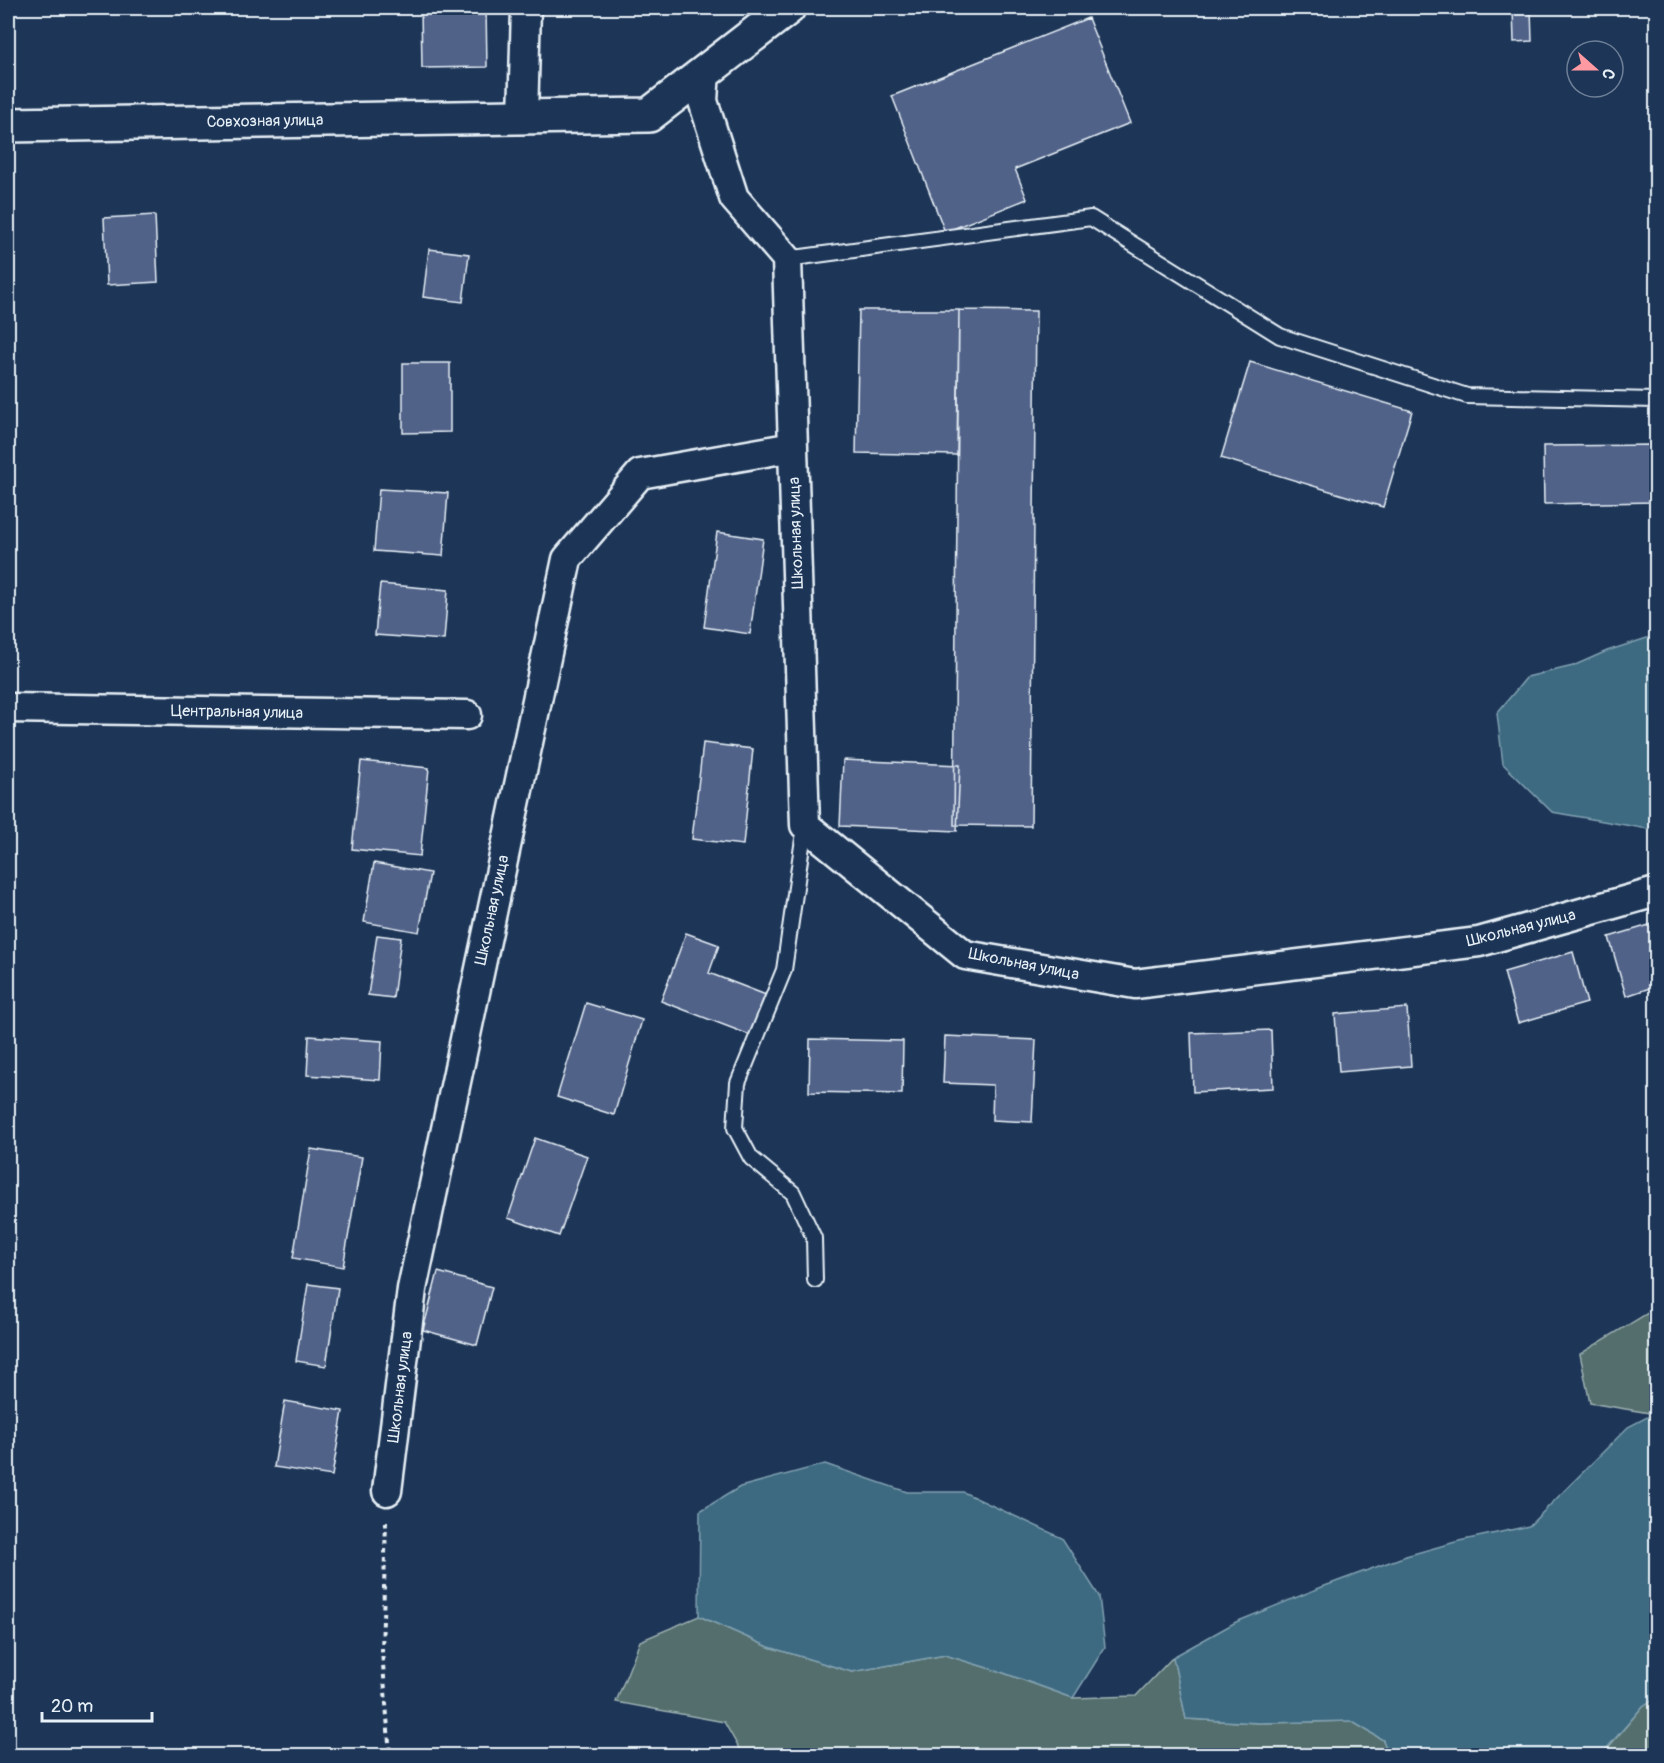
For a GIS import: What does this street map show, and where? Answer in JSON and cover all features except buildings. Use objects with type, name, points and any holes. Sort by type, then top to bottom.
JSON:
[{"type":"street","points":[[523,117],[526,8]]},
{"type":"street","name":"Совхозная улица","points":[[8,124],[649,115],[788,8]]},
{"type":"street","points":[[705,71],[703,101],[734,198],[787,259]]},
{"type":"street","name":"Школьная улица","points":[[787,259],[805,825],[965,955],[1135,984],[1479,942],[1656,892]]},
{"type":"street","name":"Школьная улица","points":[[387,1491],[412,1289],[567,559],[640,474],[793,447]]},
{"type":"street","name":"Центральная улица","points":[[8,708],[467,715]]},
{"type":"lane","points":[[787,259],[1091,218],[1280,336],[1291,340],[1467,396],[1656,400]]},
{"type":"lane","points":[[805,825],[784,970],[738,1083],[735,1128],[751,1158],[793,1193],[814,1239],[814,1280]]},
{"type":"path","points":[[387,1491],[382,1652],[390,1755]]},
{"type":"green space","points":[[1656,1308],[1656,1414],[1590,1403],[1580,1354]]},
{"type":"green space","points":[[699,1616],[769,1647],[852,1672],[945,1655],[1073,1698],[1136,1696],[1173,1657],[1186,1719],[1259,1723],[1351,1721],[1383,1740],[1389,1755],[743,1755],[724,1722],[616,1702],[640,1641]]},
{"type":"green space","points":[[1656,1697],[1656,1755],[1601,1756],[1643,1706]]},
{"type":"water","points":[[1656,637],[1656,826],[1648,829],[1552,812],[1503,764],[1497,713],[1527,677],[1573,666],[1607,651]]},
{"type":"water","points":[[1653,1414],[1656,1415],[1656,1697],[1643,1706],[1601,1755],[1389,1755],[1383,1740],[1351,1721],[1259,1723],[1186,1719],[1173,1657],[1236,1622],[1406,1556],[1459,1541],[1529,1526],[1628,1427]]},
{"type":"water","points":[[825,1464],[907,1492],[963,1492],[1062,1538],[1099,1596],[1105,1647],[1073,1698],[945,1655],[852,1672],[769,1647],[699,1616],[700,1511],[740,1487]]}]
